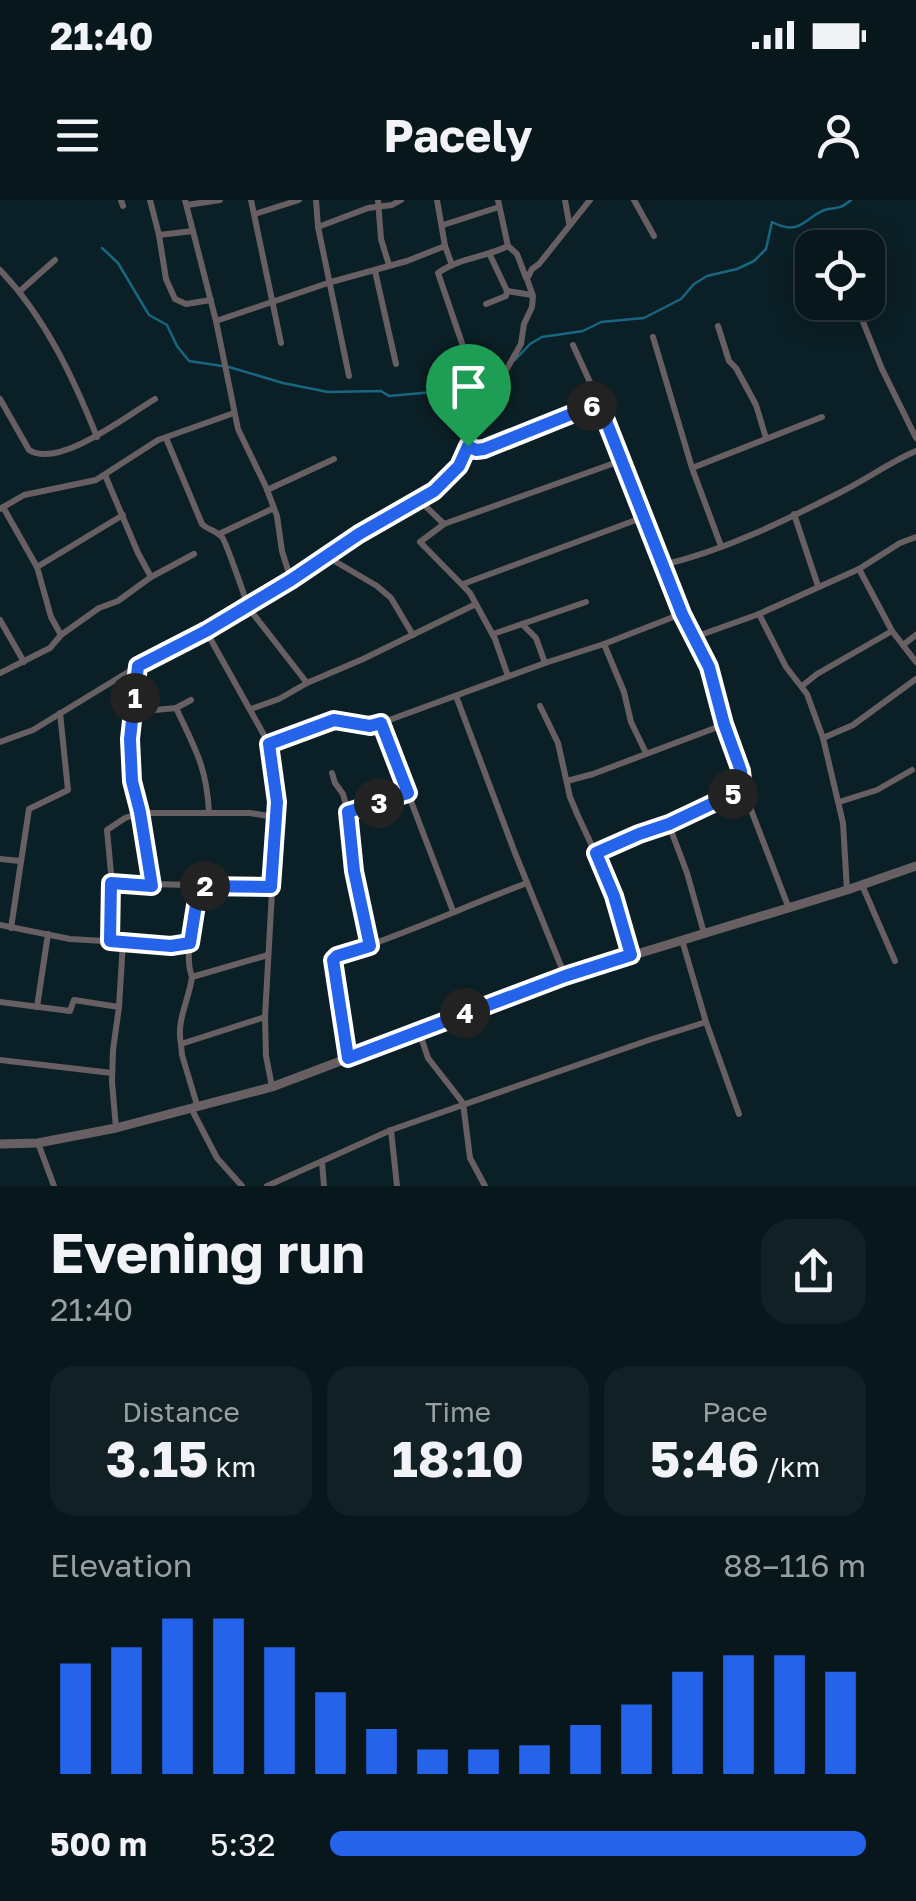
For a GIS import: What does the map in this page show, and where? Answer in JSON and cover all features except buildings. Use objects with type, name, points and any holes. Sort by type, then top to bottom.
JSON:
[{"type":"street","points":[[150,200],[166,279],[175,299],[186,304],[211,300]]},
{"type":"street","points":[[220,200],[186,202],[240,437],[274,508],[291,580]]},
{"type":"street","points":[[251,200],[281,343]]},
{"type":"street","points":[[255,214],[299,200]]},
{"type":"street","points":[[316,200],[318,227],[349,376]]},
{"type":"street","points":[[318,227],[378,204],[392,205],[402,200]]},
{"type":"street","points":[[437,200],[452,265]]},
{"type":"street","points":[[564,200],[569,224]]},
{"type":"street","points":[[527,279],[590,200]]},
{"type":"street","points":[[634,200],[654,236]]},
{"type":"street","points":[[378,204],[381,239],[389,265]]},
{"type":"street","points":[[0,742],[33,730],[291,580],[434,491],[459,466],[482,410],[500,399],[501,379],[521,344],[533,296],[517,254],[508,246],[498,204],[443,226]]},
{"type":"street","points":[[160,235],[193,231]]},
{"type":"street","points":[[216,322],[445,246]]},
{"type":"street","points":[[465,352],[438,273],[508,246]]},
{"type":"street","points":[[490,255],[507,292]]},
{"type":"street","points":[[20,291],[55,260]]},
{"type":"street","points":[[0,270],[37,314],[97,437]]},
{"type":"street","points":[[375,271],[396,364]]},
{"type":"street","points":[[507,292],[533,296]]},
{"type":"street","points":[[486,304],[507,292]]},
{"type":"street","points":[[862,320],[916,438]]},
{"type":"street","points":[[718,326],[729,361],[756,405],[766,438]]},
{"type":"street","points":[[654,338],[692,468],[721,546]]},
{"type":"street","points":[[574,345],[692,638],[709,667],[743,789],[788,906]]},
{"type":"street","points":[[0,398],[32,454],[62,450],[97,437],[156,399]]},
{"type":"street","points":[[468,446],[484,449],[599,403]]},
{"type":"street","points":[[61,635],[51,616],[37,567],[2,508],[24,495],[96,480],[143,449],[234,413]]},
{"type":"street","points":[[692,468],[822,417]]},
{"type":"street","points":[[166,438],[202,524],[223,538],[247,606],[307,683]]},
{"type":"street","points":[[663,565],[738,542],[916,451]]},
{"type":"street","points":[[267,490],[334,458]]},
{"type":"street","points":[[508,676],[492,634],[463,584],[420,542],[444,524],[623,460]]},
{"type":"street","points":[[104,475],[151,578]]},
{"type":"street","points":[[419,500],[444,524]]},
{"type":"street","points":[[219,534],[274,508]]},
{"type":"street","points":[[794,514],[818,586]]},
{"type":"street","points":[[37,567],[122,515]]},
{"type":"street","points":[[463,584],[644,517]]},
{"type":"street","points":[[692,638],[759,614],[859,569],[916,537]]},
{"type":"street","points":[[0,673],[50,648],[61,635],[194,554]]},
{"type":"street","points":[[326,556],[391,598],[413,634]]},
{"type":"street","points":[[859,569],[892,632],[916,662]]},
{"type":"street","points":[[492,634],[586,602]]},
{"type":"street","points":[[250,710],[476,604]]},
{"type":"street","points":[[269,744],[334,720],[370,726],[381,723],[682,614]]},
{"type":"street","points":[[759,614],[792,678],[802,686],[823,738],[846,846],[846,890]]},
{"type":"street","points":[[0,620],[24,662]]},
{"type":"street","points":[[522,624],[536,638],[545,663]]},
{"type":"street","points":[[206,631],[269,744],[276,787],[265,1017],[272,1087]]},
{"type":"street","points":[[802,686],[892,632]]},
{"type":"street","points":[[902,645],[916,635]]},
{"type":"street","points":[[604,644],[624,692],[630,722],[646,752]]},
{"type":"street","points":[[138,666],[130,739],[132,781],[152,886]]},
{"type":"street","points":[[823,738],[853,725],[916,680]]},
{"type":"street","points":[[456,696],[565,976]]},
{"type":"street","points":[[134,712],[176,708],[191,700]]},
{"type":"street","points":[[540,706],[558,742],[578,816],[614,896],[631,955]]},
{"type":"street","points":[[176,708],[203,769],[209,812]]},
{"type":"street","points":[[10,928],[28,809],[68,790],[60,714]]},
{"type":"street","points":[[381,723],[454,911]]},
{"type":"street","points":[[567,781],[724,724]]},
{"type":"street","points":[[839,802],[877,790],[912,770]]},
{"type":"street","points":[[332,773],[348,812],[354,871],[370,946]]},
{"type":"street","points":[[596,853],[743,789]]},
{"type":"street","points":[[348,812],[408,793]]},
{"type":"street","points":[[110,941],[107,830],[140,812],[250,813],[275,818]]},
{"type":"street","points":[[669,824],[704,933]]},
{"type":"street","points":[[0,858],[20,861]]},
{"type":"street","points":[[0,1144],[38,1143],[116,1128],[272,1087],[565,976],[916,866]]},
{"type":"street","points":[[111,883],[271,887]]},
{"type":"street","points":[[348,1058],[333,960],[337,956],[425,926],[527,883]]},
{"type":"street","points":[[862,884],[895,961]]},
{"type":"street","points":[[199,886],[188,967],[192,977],[178,1028],[194,1106],[217,1158],[242,1186]]},
{"type":"street","points":[[0,925],[70,939],[171,946],[190,943]]},
{"type":"street","points":[[37,1007],[48,934]]},
{"type":"street","points":[[682,940],[739,1114]]},
{"type":"street","points":[[116,1128],[112,1072],[123,942]]},
{"type":"street","points":[[192,977],[268,955]]},
{"type":"street","points":[[0,1002],[70,1011],[74,1000],[120,1007]]},
{"type":"street","points":[[181,1044],[265,1017]]},
{"type":"street","points":[[267,1186],[462,1103],[706,1022]]},
{"type":"street","points":[[420,1031],[428,1058],[462,1103],[470,1158],[485,1186]]},
{"type":"street","points":[[0,1060],[112,1072]]},
{"type":"street","points":[[391,1130],[397,1186]]},
{"type":"street","points":[[38,1143],[54,1186]]},
{"type":"street","points":[[322,1162],[324,1186]]},
{"type":"waterway","points":[[515,360],[542,337],[583,331],[601,322],[644,318],[681,299],[707,276],[754,261],[766,249],[772,222],[798,226],[851,200]]},
{"type":"waterway","points":[[102,248],[118,263],[149,315],[167,325],[189,361],[222,366]]},
{"type":"waterway","points":[[229,367],[328,392],[381,391],[389,396],[433,392],[458,379],[506,368]]},
{"type":"route","points":[[599,403],[692,638],[709,667],[743,789],[596,853],[614,896],[631,955],[348,1058],[333,960],[370,946],[360,908],[348,812],[408,793],[381,723],[370,726],[334,720],[269,744],[277,802],[271,887],[199,886],[190,943],[171,946],[110,941],[111,883],[152,886],[132,781],[130,739],[138,666],[206,631],[434,491],[459,466],[468,446],[484,449],[599,403]]}]
